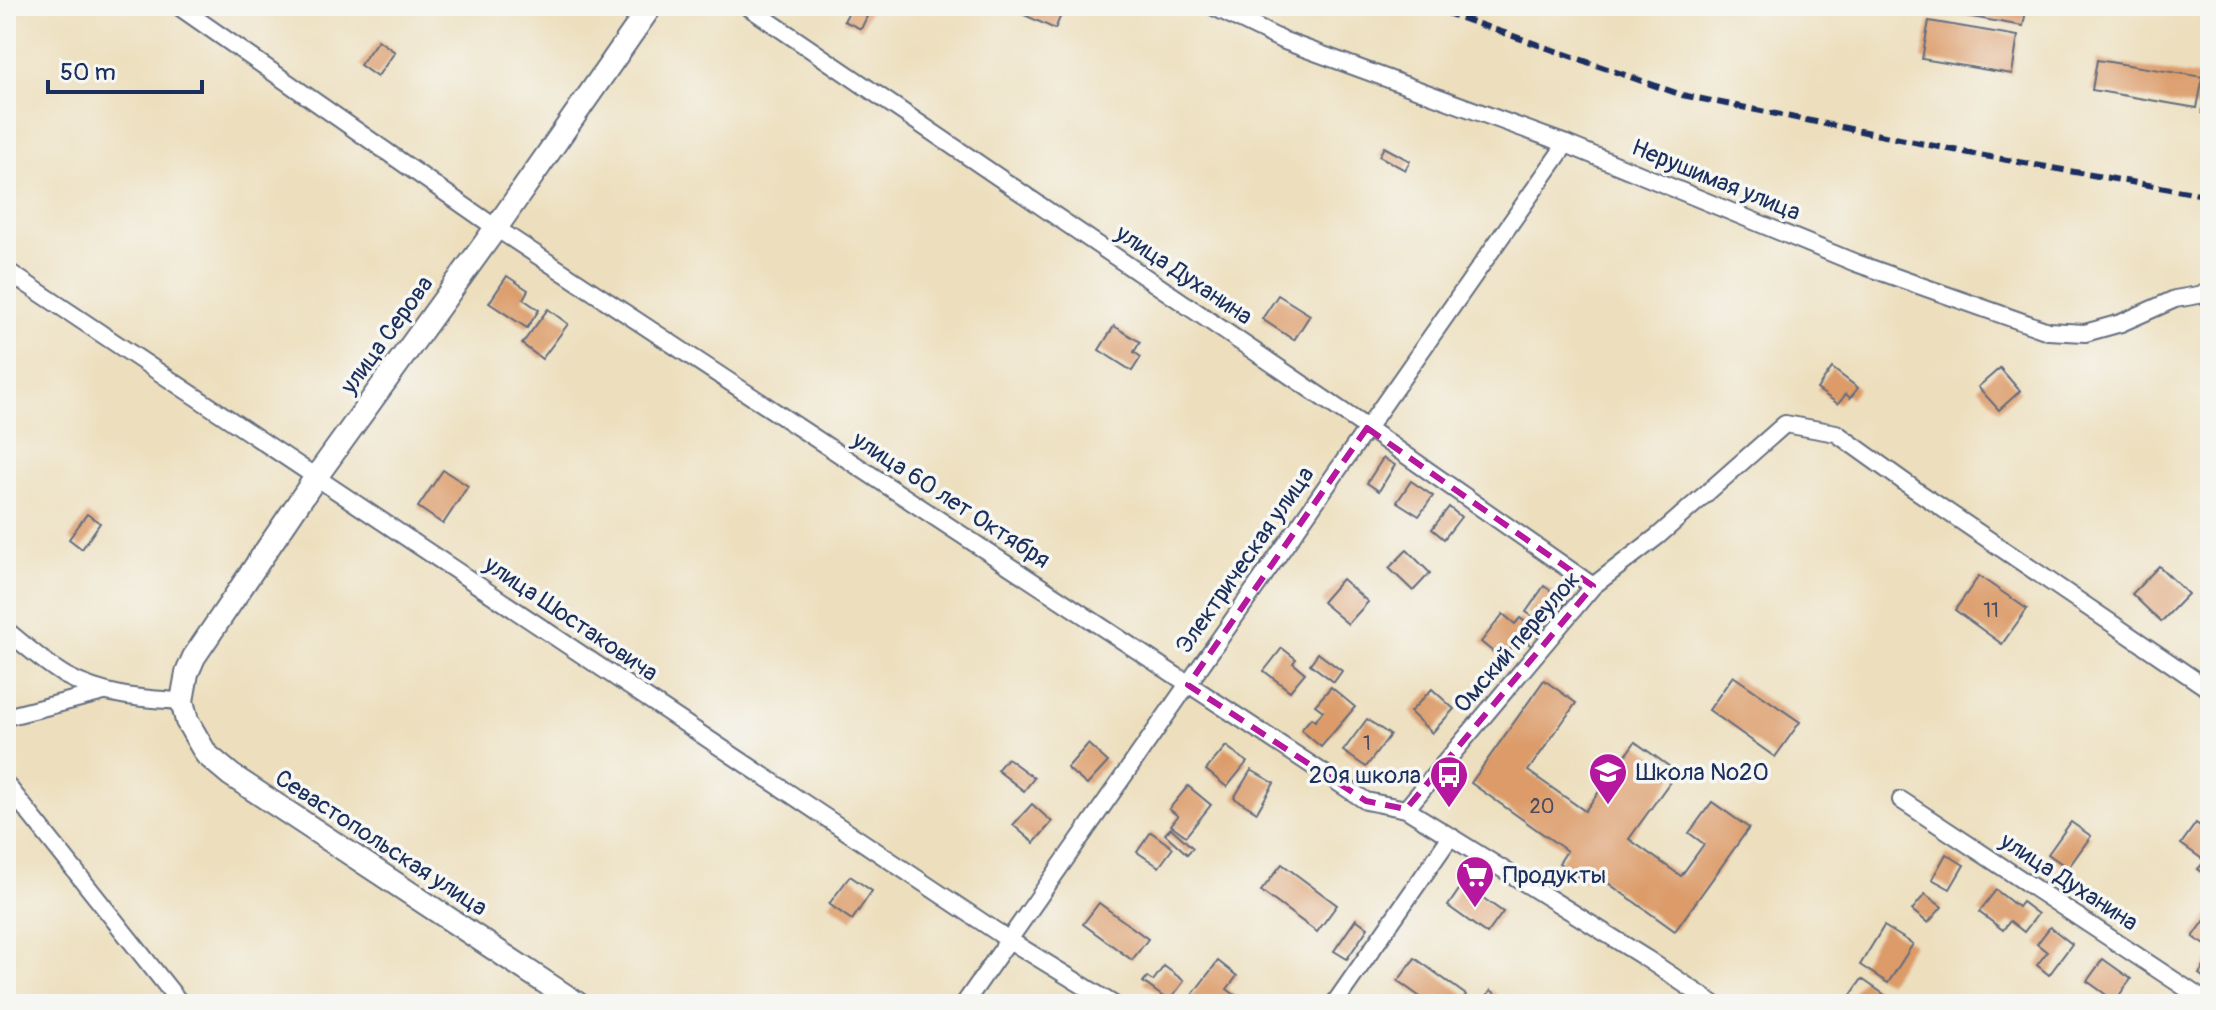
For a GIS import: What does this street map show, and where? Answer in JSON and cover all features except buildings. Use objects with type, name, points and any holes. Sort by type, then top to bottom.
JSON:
[{"type":"street","name":"улица 60 лет Октября","points":[[178,6],[496,228],[1366,801],[1406,809],[1714,1004]]},
{"type":"street","name":"улица Серова","points":[[182,701],[187,673],[205,637],[651,6]]},
{"type":"street","name":"улица Духанина","points":[[747,6],[1367,428],[1593,586]]},
{"type":"street","name":"Нерушимая улица","points":[[1212,6],[1282,40],[1566,144],[1856,263],[2048,331],[2085,333],[2121,323],[2175,299],[2210,293]]},
{"type":"street","name":"Электрическая улица","points":[[964,1004],[1566,144]]},
{"type":"street","name":"улица Шостаковича","points":[[6,270],[1009,940],[1113,1004]]},
{"type":"street","name":"Омский переулок","points":[[1406,809],[1593,586],[1658,536],[1785,424],[1836,433],[2210,690]]},
{"type":"street","points":[[6,630],[65,675],[104,692],[135,699],[182,701]]},
{"type":"street","points":[[6,717],[104,692]]},
{"type":"street","name":"Севастопольская улица","points":[[182,701],[195,739],[206,754],[231,775],[578,1004]]},
{"type":"street","points":[[6,784],[181,1004]]},
{"type":"street","name":"улица Духанина","points":[[1901,800],[2210,1004]]},
{"type":"street","points":[[1334,1004],[1451,836]]},
{"type":"highlighted area","points":[[1367,428],[1593,586],[1406,809],[1366,801],[1188,685]]},
{"type":"railway","points":[[1427,6],[1682,95],[1979,155],[2210,196]]},
{"type":"place","name":"Школа №20","points":[[1608,806]]},
{"type":"place","name":"20я школа","points":[[1449,809]]},
{"type":"place","name":"Продукты","points":[[1475,909]]}]
